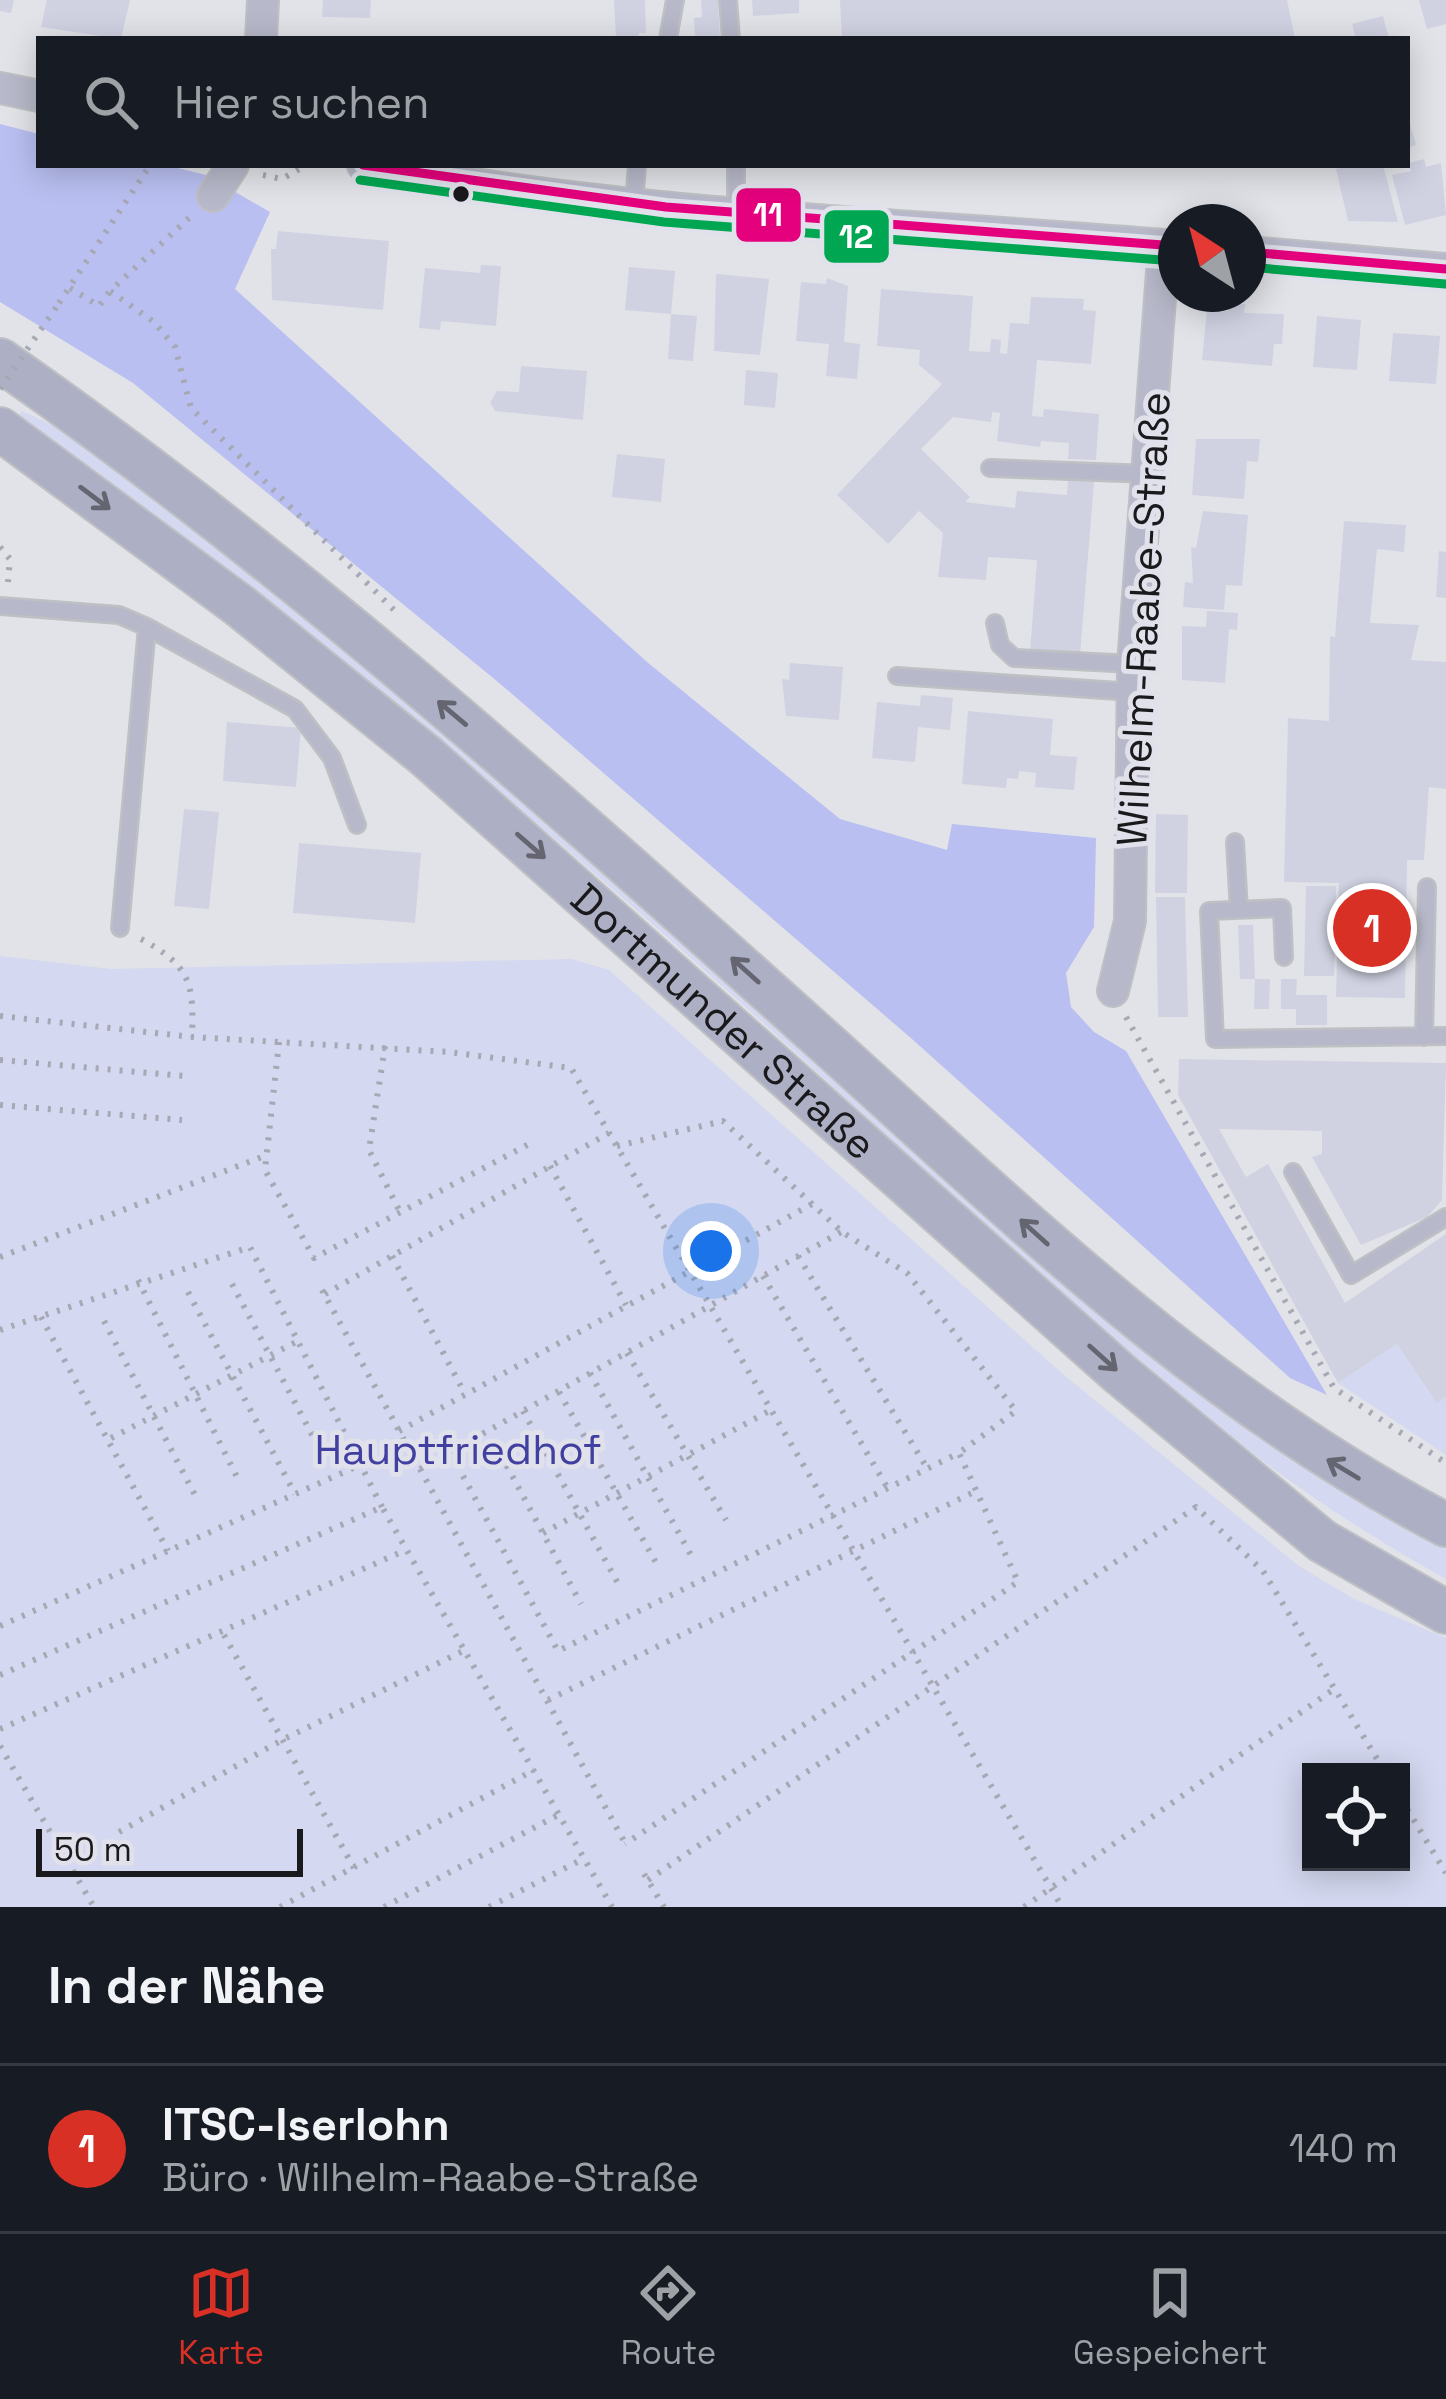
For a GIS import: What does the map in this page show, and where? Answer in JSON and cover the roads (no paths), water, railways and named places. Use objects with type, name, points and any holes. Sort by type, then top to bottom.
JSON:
[{"type":"main road","name":"Dortmunder Straße","points":[[0,360],[278,567],[440,703],[1088,1281],[1306,1446],[1446,1525]]},
{"type":"main road","name":"Dortmunder Straße","points":[[0,429],[240,606],[426,756],[1119,1373],[1322,1541],[1446,1612]]},
{"type":"street","points":[[261,36],[262,0]]},
{"type":"street","points":[[0,88],[36,95]]},
{"type":"street","points":[[213,196],[231,168]]},
{"type":"street","points":[[378,168],[459,184],[634,204],[1158,245]]},
{"type":"street","points":[[1266,254],[1446,269]]},
{"type":"street","name":"Wilhelm-Raabe-Straße","points":[[1113,991],[1130,921],[1133,678],[1164,312]]},
{"type":"lane","points":[[669,36],[675,0]]},
{"type":"lane","points":[[728,0],[731,36]]},
{"type":"lane","points":[[634,204],[637,168]]},
{"type":"lane","points":[[736,168],[736,212]]},
{"type":"lane","points":[[990,468],[1150,474]]},
{"type":"lane","points":[[3,606],[119,615],[295,709],[332,758],[357,826]]},
{"type":"lane","points":[[995,623],[1000,645],[1013,658],[1133,678]]},
{"type":"lane","points":[[120,928],[147,627]]},
{"type":"lane","points":[[896,676],[1133,678]]},
{"type":"lane","points":[[1234,842],[1239,910]]},
{"type":"lane","points":[[1424,1036],[1427,887]]},
{"type":"lane","points":[[1284,957],[1282,908],[1209,910],[1215,1039],[1446,1036]]},
{"type":"lane","points":[[1293,1172],[1352,1275],[1446,1217]]},
{"type":"place","name":"ITSC-Iserlohn","points":[[1372,928]]},
{"type":"park label","name":"Hauptfriedhof","points":[[458,1449]]}]
